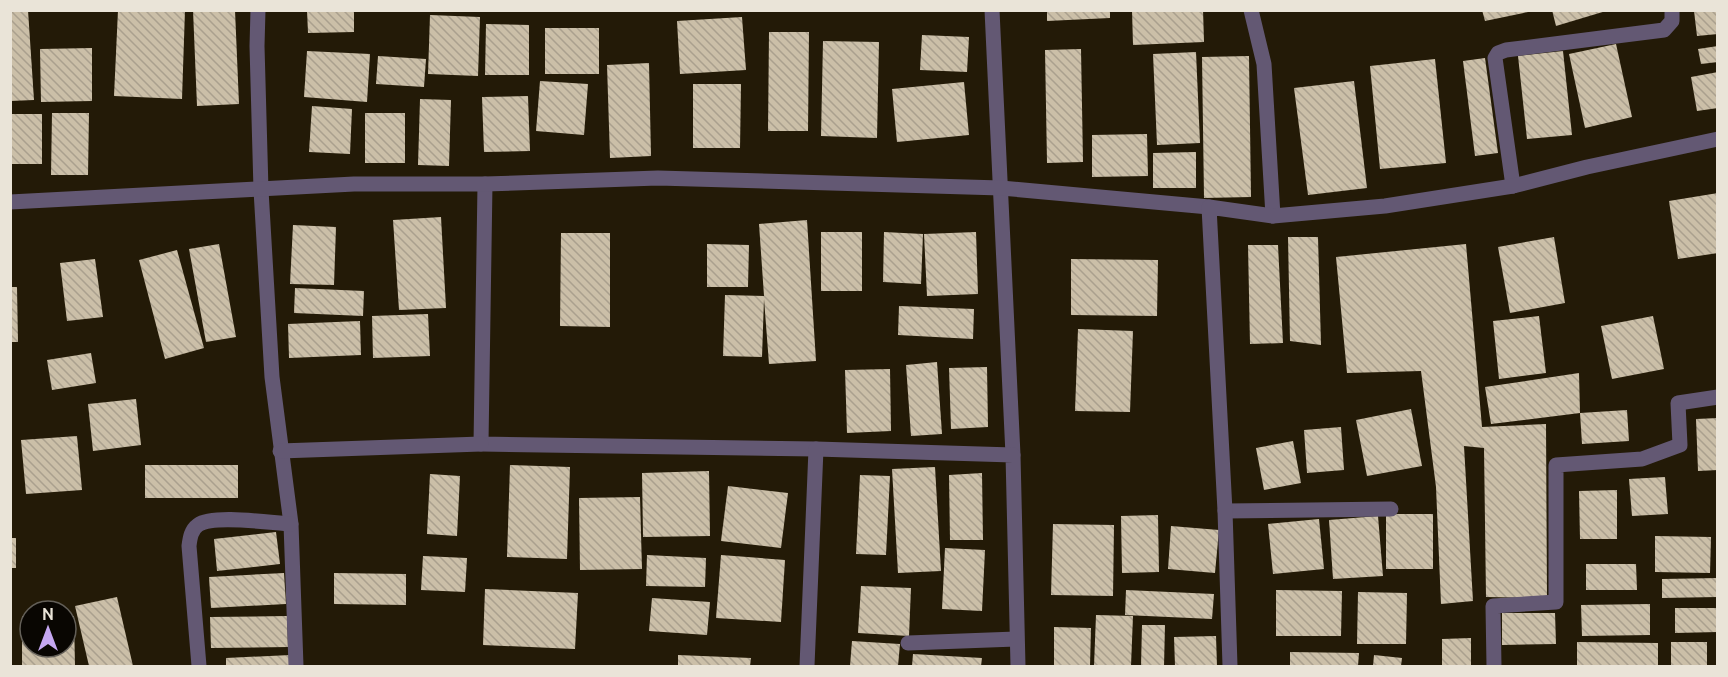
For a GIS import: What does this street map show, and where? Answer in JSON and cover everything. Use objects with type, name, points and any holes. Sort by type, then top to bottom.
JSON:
[{"type":"street","points":[[258,10],[261,190],[272,377],[291,524],[297,666]]},
{"type":"street","points":[[992,10],[1013,455],[1017,666]]},
{"type":"street","points":[[1251,10],[1264,64],[1273,216]]},
{"type":"street","points":[[1513,186],[1495,58],[1497,53],[1664,30],[1672,21],[1672,10]]},
{"type":"street","points":[[10,202],[354,184],[485,184],[658,178],[1001,188],[1209,207],[1273,216],[1385,206],[1513,186],[1587,167],[1718,139]]},
{"type":"street","points":[[481,444],[485,184]]},
{"type":"street","points":[[1209,207],[1225,511],[1230,666]]},
{"type":"street","points":[[1494,666],[1493,606],[1556,602],[1556,465],[1642,459],[1680,445],[1677,403],[1718,398]]},
{"type":"street","points":[[280,451],[481,444],[816,449],[1013,455]]},
{"type":"street","points":[[807,666],[816,449]]},
{"type":"street","points":[[1225,511],[1391,509]]},
{"type":"street","points":[[199,666],[189,546],[193,531],[198,525],[224,519],[291,524]]},
{"type":"street","points":[[908,643],[1016,639]]},
{"type":"building","points":[[10,10],[28,10],[34,100],[10,101]]},
{"type":"building","points":[[118,10],[185,10],[182,99],[114,96]]},
{"type":"building","points":[[193,10],[235,10],[239,104],[197,106]]},
{"type":"building","points":[[307,10],[354,10],[354,32],[308,33]]},
{"type":"building","points":[[1047,10],[1110,10],[1110,18],[1047,21]]},
{"type":"building","points":[[1132,10],[1203,10],[1204,42],[1133,45]]},
{"type":"building","points":[[1482,10],[1528,10],[1528,12],[1485,21]]},
{"type":"building","points":[[1552,10],[1606,10],[1606,11],[1556,26]]},
{"type":"building","points":[[1718,10],[1718,34],[1697,36],[1694,11]]},
{"type":"building","points":[[430,15],[480,17],[478,76],[428,74]]},
{"type":"building","points":[[742,17],[746,70],[680,74],[677,21]]},
{"type":"building","points":[[486,24],[529,25],[529,75],[485,75]]},
{"type":"building","points":[[545,28],[599,28],[599,74],[545,74]]},
{"type":"building","points":[[769,32],[809,32],[808,131],[768,131]]},
{"type":"building","points":[[922,35],[969,37],[967,72],[920,70]]},
{"type":"building","points":[[823,41],[879,42],[877,138],[821,136]]},
{"type":"building","points":[[1616,44],[1632,117],[1585,128],[1569,54]]},
{"type":"building","points":[[1718,46],[1718,62],[1701,64],[1698,49]]},
{"type":"building","points":[[92,48],[92,101],[41,102],[40,49]]},
{"type":"building","points":[[1081,49],[1083,162],[1047,163],[1045,50]]},
{"type":"building","points":[[307,51],[370,54],[367,102],[304,97]]},
{"type":"building","points":[[1563,51],[1572,135],[1527,139],[1518,56]]},
{"type":"building","points":[[1196,52],[1200,143],[1157,145],[1153,54]]},
{"type":"building","points":[[378,56],[426,59],[424,87],[376,84]]},
{"type":"building","points":[[1249,56],[1251,197],[1204,198],[1202,57]]},
{"type":"building","points":[[1485,58],[1498,153],[1475,156],[1463,61]]},
{"type":"building","points":[[1435,59],[1446,163],[1380,169],[1370,66]]},
{"type":"building","points":[[649,63],[651,156],[610,158],[607,65]]},
{"type":"building","points":[[1718,72],[1718,108],[1697,111],[1691,77]]},
{"type":"building","points":[[540,81],[588,84],[584,135],[536,131]]},
{"type":"building","points":[[1354,81],[1367,188],[1308,195],[1294,88]]},
{"type":"building","points":[[964,82],[969,135],[897,142],[892,89]]},
{"type":"building","points":[[693,84],[741,84],[740,148],[693,148]]},
{"type":"building","points":[[528,96],[530,151],[484,152],[482,97]]},
{"type":"building","points":[[420,99],[451,100],[449,166],[418,165]]},
{"type":"building","points":[[312,106],[352,109],[350,154],[309,152]]},
{"type":"building","points":[[52,113],[89,113],[88,175],[51,175]]},
{"type":"building","points":[[365,113],[405,113],[405,163],[365,163]]},
{"type":"building","points":[[10,114],[42,114],[42,164],[10,164]]},
{"type":"building","points":[[1147,134],[1148,176],[1092,177],[1092,135]]},
{"type":"building","points":[[1196,152],[1196,188],[1153,188],[1153,153]]},
{"type":"building","points":[[1718,193],[1718,253],[1678,259],[1669,201]]},
{"type":"building","points":[[441,217],[446,308],[399,310],[393,220]]},
{"type":"building","points":[[807,220],[816,361],[769,364],[764,299],[762,357],[723,356],[725,295],[764,296],[759,224]]},
{"type":"building","points":[[293,225],[336,227],[334,285],[290,284]]},
{"type":"building","points":[[821,232],[862,232],[862,291],[821,291]]},
{"type":"building","points":[[884,232],[923,234],[921,284],[883,282]]},
{"type":"building","points":[[976,232],[978,294],[927,296],[924,234]]},
{"type":"building","points":[[561,233],[610,233],[610,327],[560,326]]},
{"type":"building","points":[[1288,237],[1318,237],[1321,345],[1290,341]]},
{"type":"building","points":[[1554,237],[1565,303],[1510,313],[1498,247]]},
{"type":"building","points":[[219,244],[236,337],[206,342],[189,249]]},
{"type":"building","points":[[707,244],[749,245],[748,287],[707,287]]},
{"type":"building","points":[[1466,244],[1482,427],[1546,424],[1547,598],[1486,597],[1484,448],[1464,446],[1473,601],[1441,604],[1436,487],[1421,371],[1347,373],[1336,257]]},
{"type":"building","points":[[1248,245],[1278,245],[1283,343],[1250,344]]},
{"type":"building","points":[[177,250],[204,348],[165,359],[139,260]]},
{"type":"building","points":[[95,259],[103,317],[67,321],[60,263]]},
{"type":"building","points":[[1071,259],[1158,260],[1157,316],[1071,315]]},
{"type":"building","points":[[10,287],[17,287],[18,342],[10,342]]},
{"type":"building","points":[[295,288],[364,291],[363,316],[294,313]]},
{"type":"building","points":[[899,306],[974,309],[973,339],[898,335]]},
{"type":"building","points":[[428,314],[430,356],[373,358],[372,316]]},
{"type":"building","points":[[1539,316],[1546,373],[1499,379],[1493,321]]},
{"type":"building","points":[[1653,316],[1664,369],[1612,379],[1601,326]]},
{"type":"building","points":[[360,321],[361,355],[289,358],[288,324]]},
{"type":"building","points":[[1078,329],[1133,331],[1130,412],[1075,411]]},
{"type":"building","points":[[91,353],[96,383],[52,390],[47,360]]},
{"type":"building","points":[[937,362],[942,434],[911,436],[906,365]]},
{"type":"building","points":[[987,367],[988,427],[951,429],[949,368]]},
{"type":"building","points":[[890,369],[891,431],[847,433],[845,370]]},
{"type":"building","points":[[1579,373],[1580,413],[1491,424],[1485,387]]},
{"type":"building","points":[[136,399],[141,445],[93,451],[88,404]]},
{"type":"building","points":[[1411,409],[1422,466],[1367,476],[1356,420]]},
{"type":"building","points":[[1627,410],[1629,441],[1582,444],[1580,413]]},
{"type":"building","points":[[1718,418],[1718,470],[1698,471],[1696,419]]},
{"type":"building","points":[[1341,427],[1344,470],[1307,473],[1304,430]]},
{"type":"building","points":[[77,436],[82,490],[26,494],[21,440]]},
{"type":"building","points":[[1293,441],[1301,483],[1264,490],[1256,448]]},
{"type":"building","points":[[145,465],[238,465],[238,498],[145,498]]},
{"type":"building","points":[[510,465],[570,467],[567,559],[507,557]]},
{"type":"building","points":[[935,467],[941,571],[898,573],[892,469]]},
{"type":"building","points":[[709,471],[710,536],[643,537],[642,473]]},
{"type":"building","points":[[982,473],[983,540],[950,540],[949,475]]},
{"type":"building","points":[[430,474],[460,476],[457,536],[427,534]]},
{"type":"building","points":[[860,475],[890,476],[886,555],[856,554]]},
{"type":"building","points":[[1665,477],[1668,514],[1632,516],[1629,479]]},
{"type":"building","points":[[728,486],[788,493],[781,548],[721,541]]},
{"type":"building","points":[[1617,490],[1617,539],[1580,539],[1579,491]]},
{"type":"building","points":[[640,497],[642,569],[580,570],[579,498]]},
{"type":"building","points":[[1386,514],[1433,514],[1433,569],[1386,569]]},
{"type":"building","points":[[1158,515],[1159,572],[1122,573],[1121,516]]},
{"type":"building","points":[[1378,516],[1383,576],[1333,579],[1329,520]]},
{"type":"building","points":[[1319,519],[1324,569],[1273,574],[1268,524]]},
{"type":"building","points":[[1053,524],[1114,525],[1113,596],[1051,595]]},
{"type":"building","points":[[1171,526],[1219,530],[1215,573],[1168,569]]},
{"type":"building","points":[[276,532],[280,564],[217,571],[214,539]]},
{"type":"building","points":[[1655,536],[1711,537],[1710,573],[1655,572]]},
{"type":"building","points":[[10,538],[16,538],[16,568],[10,568]]},
{"type":"building","points":[[945,548],[985,550],[982,611],[942,609]]},
{"type":"building","points":[[647,555],[706,558],[705,587],[646,586]]},
{"type":"building","points":[[721,555],[785,560],[781,622],[716,618]]},
{"type":"building","points":[[423,556],[467,558],[465,592],[421,590]]},
{"type":"building","points":[[1586,564],[1636,564],[1637,590],[1586,590]]},
{"type":"building","points":[[284,573],[286,604],[211,608],[209,577]]},
{"type":"building","points":[[334,573],[406,574],[406,605],[334,604]]},
{"type":"building","points":[[1718,578],[1718,597],[1662,598],[1662,579]]},
{"type":"building","points":[[861,586],[911,588],[909,636],[858,633]]},
{"type":"building","points":[[485,589],[578,593],[575,649],[483,645]]},
{"type":"building","points":[[1126,590],[1214,594],[1212,619],[1125,615]]},
{"type":"building","points":[[1276,590],[1342,591],[1341,636],[1276,636]]},
{"type":"building","points":[[1358,592],[1407,593],[1406,644],[1357,644]]},
{"type":"building","points":[[117,597],[133,666],[89,666],[78,619],[78,605]]},
{"type":"building","points":[[652,598],[710,602],[707,635],[649,631]]},
{"type":"building","points":[[1650,604],[1650,635],[1582,636],[1581,605]]},
{"type":"building","points":[[1675,608],[1718,608],[1718,632],[1675,633]]},
{"type":"building","points":[[1502,613],[1555,613],[1556,644],[1502,645]]},
{"type":"building","points":[[1096,615],[1133,616],[1131,666],[1094,666]]},
{"type":"building","points":[[287,616],[288,647],[211,648],[210,617]]},
{"type":"building","points":[[1142,625],[1165,625],[1164,666],[1141,666]]},
{"type":"building","points":[[1054,627],[1091,628],[1090,666],[1054,666]]},
{"type":"building","points":[[1216,636],[1217,666],[1175,666],[1174,637]]},
{"type":"building","points":[[1471,638],[1471,666],[1442,666],[1442,639]]},
{"type":"building","points":[[852,641],[900,644],[898,666],[850,666]]},
{"type":"building","points":[[1577,642],[1658,643],[1658,666],[1577,666]]},
{"type":"building","points":[[1671,642],[1707,642],[1707,666],[1671,666]]},
{"type":"building","points":[[1290,652],[1359,653],[1358,666],[1290,666]]},
{"type":"building","points":[[913,654],[982,658],[981,666],[912,666]]},
{"type":"building","points":[[290,655],[290,666],[226,666],[226,658]]},
{"type":"building","points":[[678,655],[751,658],[750,666],[678,666]]},
{"type":"building","points":[[1374,655],[1402,658],[1401,666],[1373,666]]},
{"type":"building","points":[[22,659],[75,659],[75,666],[22,666]]}]
